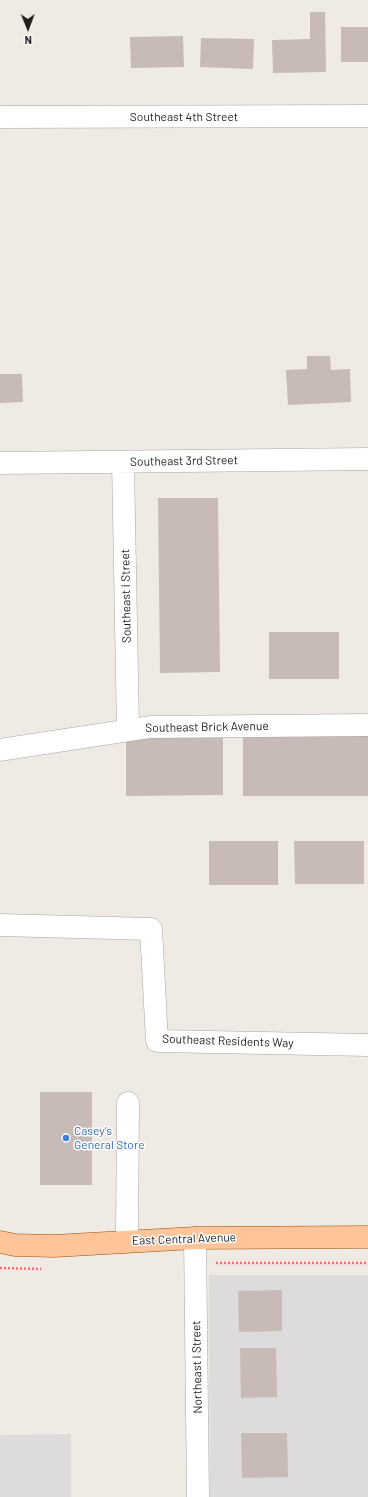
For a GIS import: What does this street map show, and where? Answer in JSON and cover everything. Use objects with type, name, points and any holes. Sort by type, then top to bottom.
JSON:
[{"type":"main road","name":"East Central Avenue","points":[[0,1242],[15,1245],[54,1246],[195,1238],[368,1238]]},
{"type":"street","name":"Southeast 4th Street","points":[[0,117],[368,116]]},
{"type":"street","name":"Southeast 3rd Street","points":[[0,463],[368,459]]},
{"type":"street","name":"Southeast I Street","points":[[124,462],[128,730]]},
{"type":"street","name":"Southeast Brick Avenue","points":[[0,750],[150,727],[368,725]]},
{"type":"street","name":"Southeast Residents Way","points":[[0,925],[151,929],[157,1041],[368,1045]]},
{"type":"street","points":[[128,1103],[128,1241]]},
{"type":"street","name":"Northeast I Street","points":[[195,1238],[198,1497]]},
{"type":"shaded area","points":[[209,1275],[368,1275],[368,1497],[210,1497]]},
{"type":"shaded area","points":[[71,1434],[71,1497],[0,1497],[0,1435]]},
{"type":"building","points":[[310,12],[325,12],[326,72],[273,73],[272,40],[310,39]]},
{"type":"building","points":[[341,27],[368,27],[368,62],[341,62]]},
{"type":"building","points":[[183,36],[184,67],[131,68],[130,37]]},
{"type":"building","points":[[201,38],[254,39],[253,69],[200,67]]},
{"type":"building","points":[[307,356],[330,356],[331,370],[350,369],[351,402],[288,405],[286,370],[307,369]]},
{"type":"building","points":[[0,374],[22,374],[23,402],[0,403]]},
{"type":"building","points":[[158,498],[218,498],[220,672],[160,673]]},
{"type":"building","points":[[269,632],[339,632],[339,679],[269,679]]},
{"type":"building","points":[[223,735],[223,795],[126,796],[126,736]]},
{"type":"building","points":[[368,735],[368,796],[243,796],[243,736]]},
{"type":"building","points":[[209,841],[278,841],[278,885],[209,885]]},
{"type":"building","points":[[294,841],[364,841],[364,884],[295,884]]},
{"type":"building","name":"Casey's General Store","points":[[40,1092],[92,1092],[92,1185],[40,1185]]},
{"type":"building","points":[[282,1290],[282,1331],[239,1332],[238,1291]]},
{"type":"building","points":[[240,1348],[276,1348],[277,1397],[241,1398]]},
{"type":"building","points":[[241,1433],[287,1433],[288,1477],[242,1478]]},
{"type":"place","name":"Casey's General Store","points":[[66,1138]]}]
